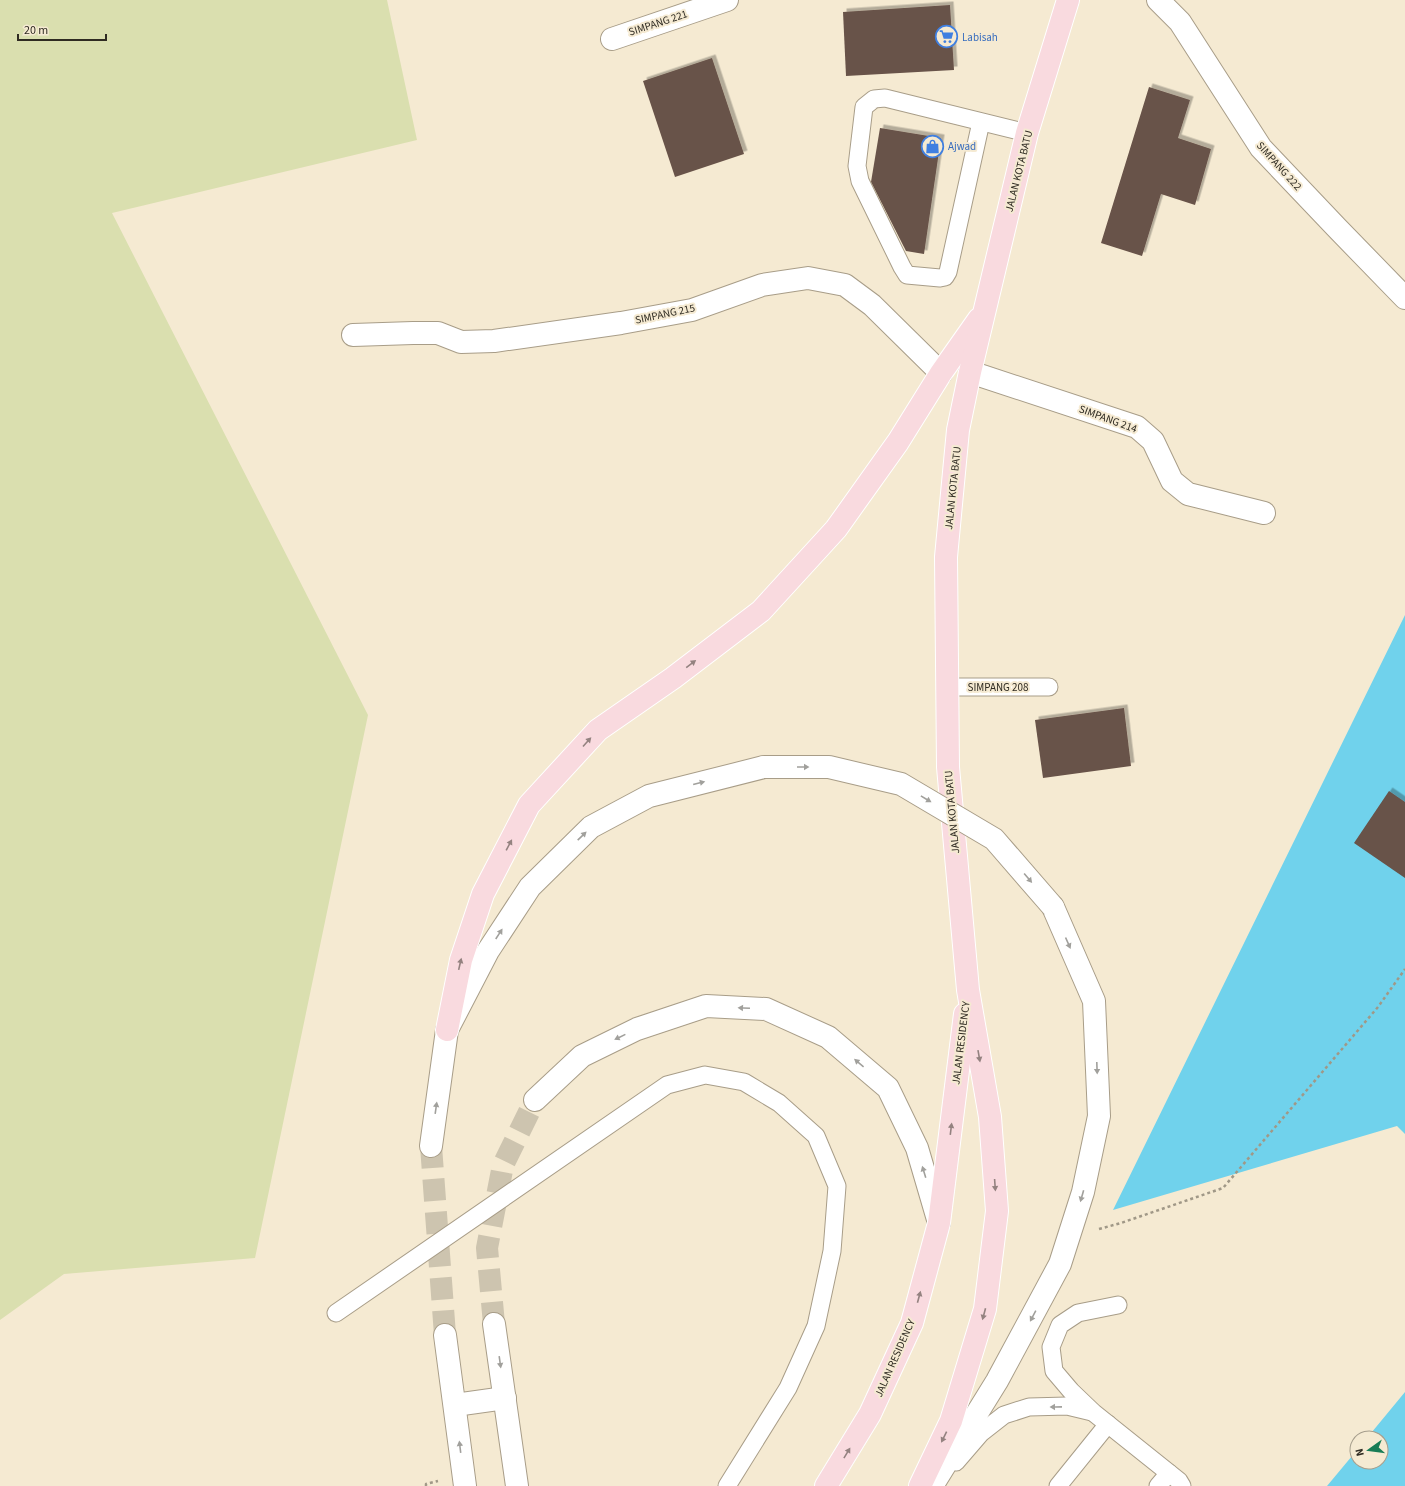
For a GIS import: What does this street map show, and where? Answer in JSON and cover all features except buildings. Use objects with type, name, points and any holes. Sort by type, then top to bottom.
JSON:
[{"type":"main road","name":"SIMPANG 221","points":[[612,39],[727,0]]},
{"type":"main road","name":"JALAN KOTA BATU","points":[[968,990],[948,767],[946,557],[958,430],[970,372],[1028,133],[1068,0]]},
{"type":"main road","name":"SIMPANG 222","points":[[1158,0],[1180,22],[1261,148],[1336,228],[1405,298]]},
{"type":"main road","name":"SIMPANG 215","points":[[353,335],[438,333],[461,342],[494,341],[621,324],[692,310],[762,285],[808,278],[845,285],[872,305],[940,373]]},
{"type":"main road","points":[[431,1146],[447,1030],[461,960],[483,894],[529,805],[598,730],[673,678],[761,612],[836,529],[898,442],[940,373],[986,308]]},
{"type":"main road","name":"SIMPANG 214","points":[[970,372],[1137,427],[1153,442],[1172,481],[1188,494],[1264,513]]},
{"type":"main road","points":[[447,1030],[488,951],[530,887],[591,827],[650,796],[764,767],[829,767],[901,784],[994,839],[1053,907],[1094,1001],[1099,1116],[1085,1184],[1060,1264],[997,1381],[934,1486]]},
{"type":"main road","name":"JALAN RESIDENCY","points":[[826,1486],[870,1414],[912,1322],[939,1223],[968,990]]},
{"type":"main road","name":"JALAN RESIDENCY","points":[[920,1486],[951,1421],[986,1309],[997,1211],[990,1117],[968,990]]},
{"type":"main road","points":[[535,1100],[582,1056],[637,1029],[706,1006],[766,1009],[828,1037],[888,1088],[917,1148],[939,1223]]},
{"type":"main road","points":[[494,1324],[517,1486]]},
{"type":"main road","points":[[445,1335],[465,1486]]},
{"type":"main road","points":[[455,1405],[505,1398]]},
{"type":"lane","points":[[981,122],[948,272],[945,277],[940,278],[914,277],[907,275],[860,181],[857,166],[864,107],[874,99],[885,98],[1028,133]]},
{"type":"lane","name":"SIMPANG 208","points":[[947,687],[1049,687]]},
{"type":"lane","points":[[336,1313],[667,1085],[705,1075],[744,1082],[779,1103],[816,1136],[837,1186],[832,1251],[816,1326],[788,1388],[727,1486]]},
{"type":"lane","points":[[1118,1305],[1078,1313],[1060,1325],[1051,1347],[1054,1371],[1070,1391],[1094,1413],[1179,1481],[1182,1486]]},
{"type":"lane","points":[[934,1486],[981,1433],[1004,1415],[1029,1407],[1067,1406],[1094,1413]]},
{"type":"lane","points":[[1058,1486],[1108,1424]]},
{"type":"lane","points":[[1158,1486],[1169,1473]]},
{"type":"path","points":[[1121,1224],[1223,1188],[1378,1007],[1405,969]]},
{"type":"green space","points":[[0,0],[387,0],[417,140],[112,213],[368,715],[255,1258],[64,1274],[0,1320]]},
{"type":"water","points":[[1405,615],[1405,1134],[1397,1126],[1113,1210]]},
{"type":"water","points":[[1405,1392],[1405,1486],[1327,1486],[1349,1460],[1349,1470],[1389,1470],[1389,1430],[1374,1430]]},
{"type":"tunnel","points":[[494,1324],[487,1248],[503,1165],[535,1100]]},
{"type":"tunnel","points":[[431,1146],[445,1335]]},
{"type":"place","name":"Labisah","points":[[947,37]]},
{"type":"place","name":"Ajwad","points":[[933,146]]}]
